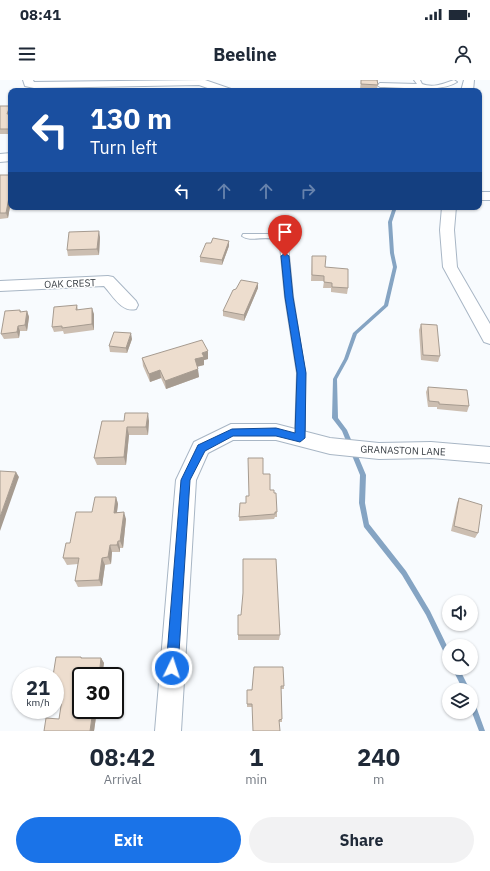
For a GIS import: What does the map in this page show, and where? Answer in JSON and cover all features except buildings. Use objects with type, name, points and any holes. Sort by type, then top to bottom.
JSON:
[{"type":"street","points":[[28,80],[29,84],[34,85],[65,82],[200,82],[218,88]]},
{"type":"street","points":[[449,210],[446,230],[450,267],[490,338]]},
{"type":"street","name":"OAK CREST","points":[[0,286],[108,281],[130,305]]},
{"type":"street","name":"GRANASTON LANE","points":[[168,731],[186,480],[201,448],[232,432],[276,432],[330,446],[379,451],[431,450],[490,455]]},
{"type":"lane","points":[[417,80],[418,83],[423,86]]},
{"type":"lane","points":[[380,86],[440,87],[452,81],[468,85]]},
{"type":"lane","points":[[246,236],[271,236],[280,239],[284,245],[289,297],[301,373],[300,438]]},
{"type":"waterway","points":[[394,210],[390,222],[392,253],[395,267],[386,306],[355,333],[346,359],[335,379],[335,418],[344,430],[363,475],[362,503],[366,525],[404,573],[428,613],[442,642]]},
{"type":"waterway","points":[[459,675],[463,683]]},
{"type":"waterway","points":[[478,719],[482,731]]},
{"type":"route","points":[[172,668],[186,480],[201,448],[232,432],[276,432],[300,438],[302,407],[301,373],[289,297],[285,256]]}]
